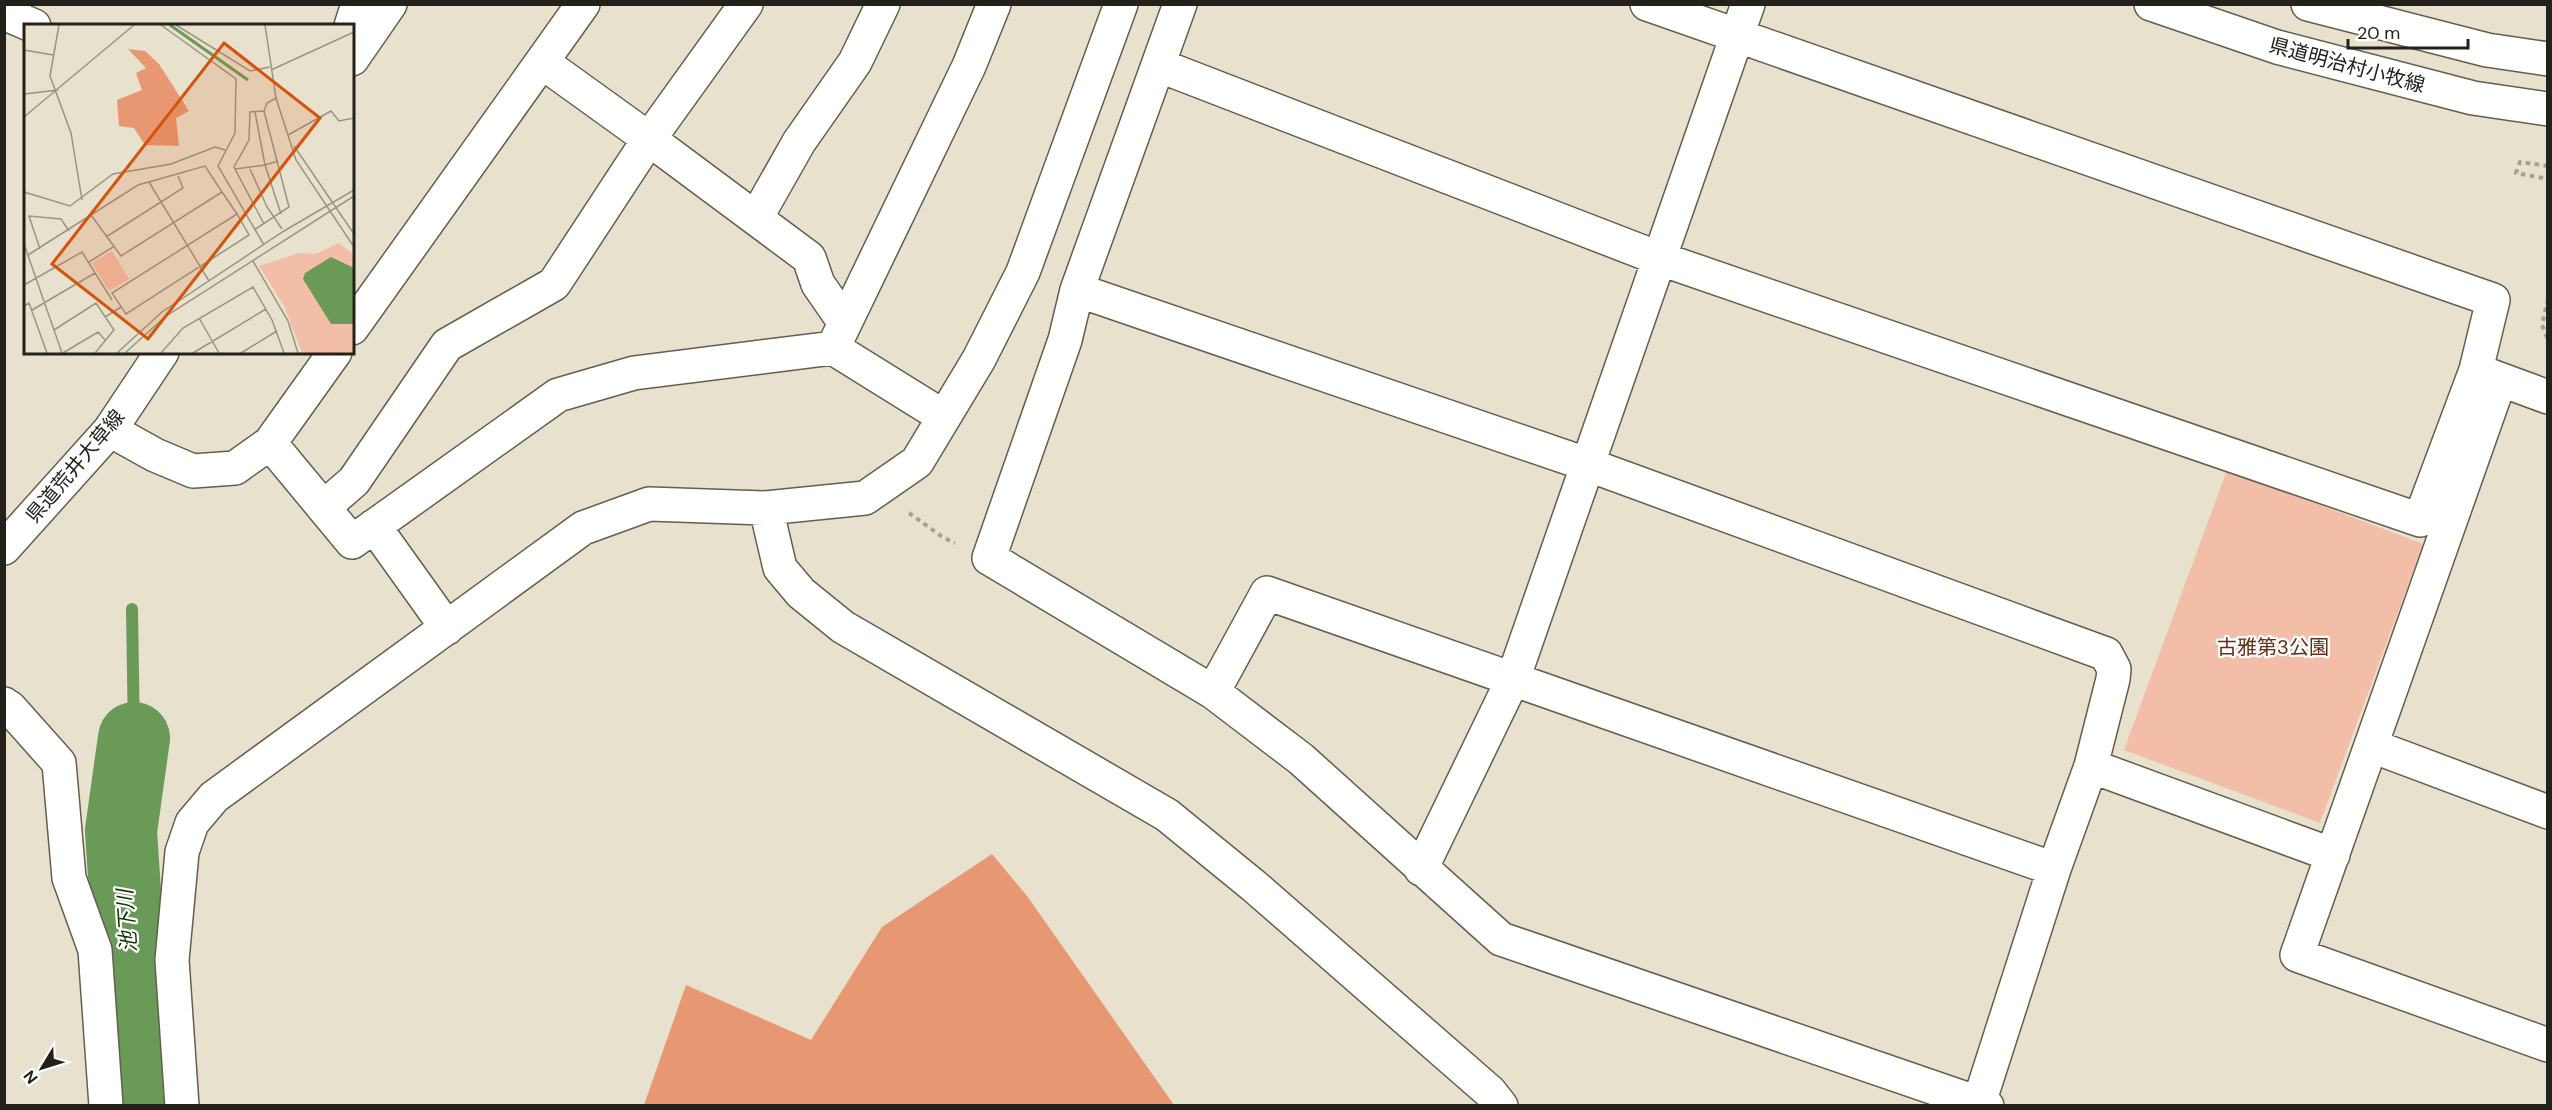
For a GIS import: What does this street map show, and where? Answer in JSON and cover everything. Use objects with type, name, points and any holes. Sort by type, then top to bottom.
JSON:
[{"type":"street","points":[[352,24],[358,4]]},
{"type":"street","points":[[354,56],[390,4]]},
{"type":"street","points":[[354,325],[583,4]]},
{"type":"street","points":[[324,507],[354,481],[447,345],[554,284],[649,139],[746,4]]},
{"type":"street","points":[[756,218],[799,142],[855,62],[883,4]]},
{"type":"street","points":[[839,336],[969,66],[994,4]]},
{"type":"street","points":[[182,1106],[172,960],[182,852],[192,823],[214,797],[584,528],[649,504],[766,508],[864,498],[917,462],[979,359],[1023,272],[1121,4]]},
{"type":"street","points":[[1077,290],[1589,465],[2106,654],[2114,669],[2113,679],[2091,766],[2054,869],[1983,1104],[1501,939],[1301,759],[1213,692],[989,558],[1065,340],[1077,290],[1180,4]]},
{"type":"street","points":[[1647,4],[2493,300],[2488,375],[2372,746],[2296,955],[2547,1045]]},
{"type":"street","points":[[1421,869],[1513,679],[1748,4]]},
{"type":"street","name":"県道明治村小牧線","points":[[2151,4],[2277,47],[2473,98],[2547,109]]},
{"type":"street","points":[[2308,4],[2487,50],[2547,59]]},
{"type":"street","points":[[4,13],[29,24]]},
{"type":"street","points":[[542,63],[809,258],[839,336],[944,417]]},
{"type":"street","points":[[1158,65],[1658,258],[2420,520],[2488,375]]},
{"type":"street","points":[[270,443],[352,542],[558,395],[633,373],[839,336]]},
{"type":"street","name":"県道荒井大草線","points":[[4,548],[110,430],[161,354]]},
{"type":"street","points":[[110,430],[155,455],[193,471],[235,468],[270,443],[334,354]]},
{"type":"street","points":[[2488,375],[2547,397]]},
{"type":"street","points":[[766,508],[780,568],[801,593],[843,627],[1167,815],[1254,886],[1490,1092],[1501,1106]]},
{"type":"street","points":[[374,526],[447,628]]},
{"type":"street","points":[[1213,692],[1267,593],[2054,869]]},
{"type":"street","points":[[4,704],[59,763],[69,878],[94,950],[106,1106]]},
{"type":"street","points":[[2372,746],[2547,812]]},
{"type":"street","points":[[2091,766],[2333,855]]},
{"type":"path","points":[[2547,166],[2520,162],[2516,172],[2547,179]]},
{"type":"path","points":[[2547,299],[2542,325],[2547,340]]},
{"type":"path","points":[[908,513],[944,538],[989,558]]},
{"type":"green space","name":"古雅第3公園","points":[[2227,470],[2423,544],[2320,823],[2124,750]]},
{"type":"shaded area","points":[[992,854],[1027,896],[1174,1105],[644,1105],[686,985],[811,1040],[882,927]]},
{"type":"waterway","points":[[132,609],[134,738]]},
{"type":"waterway","name":"池下川","points":[[134,738],[121,831],[139,1106]]}]
